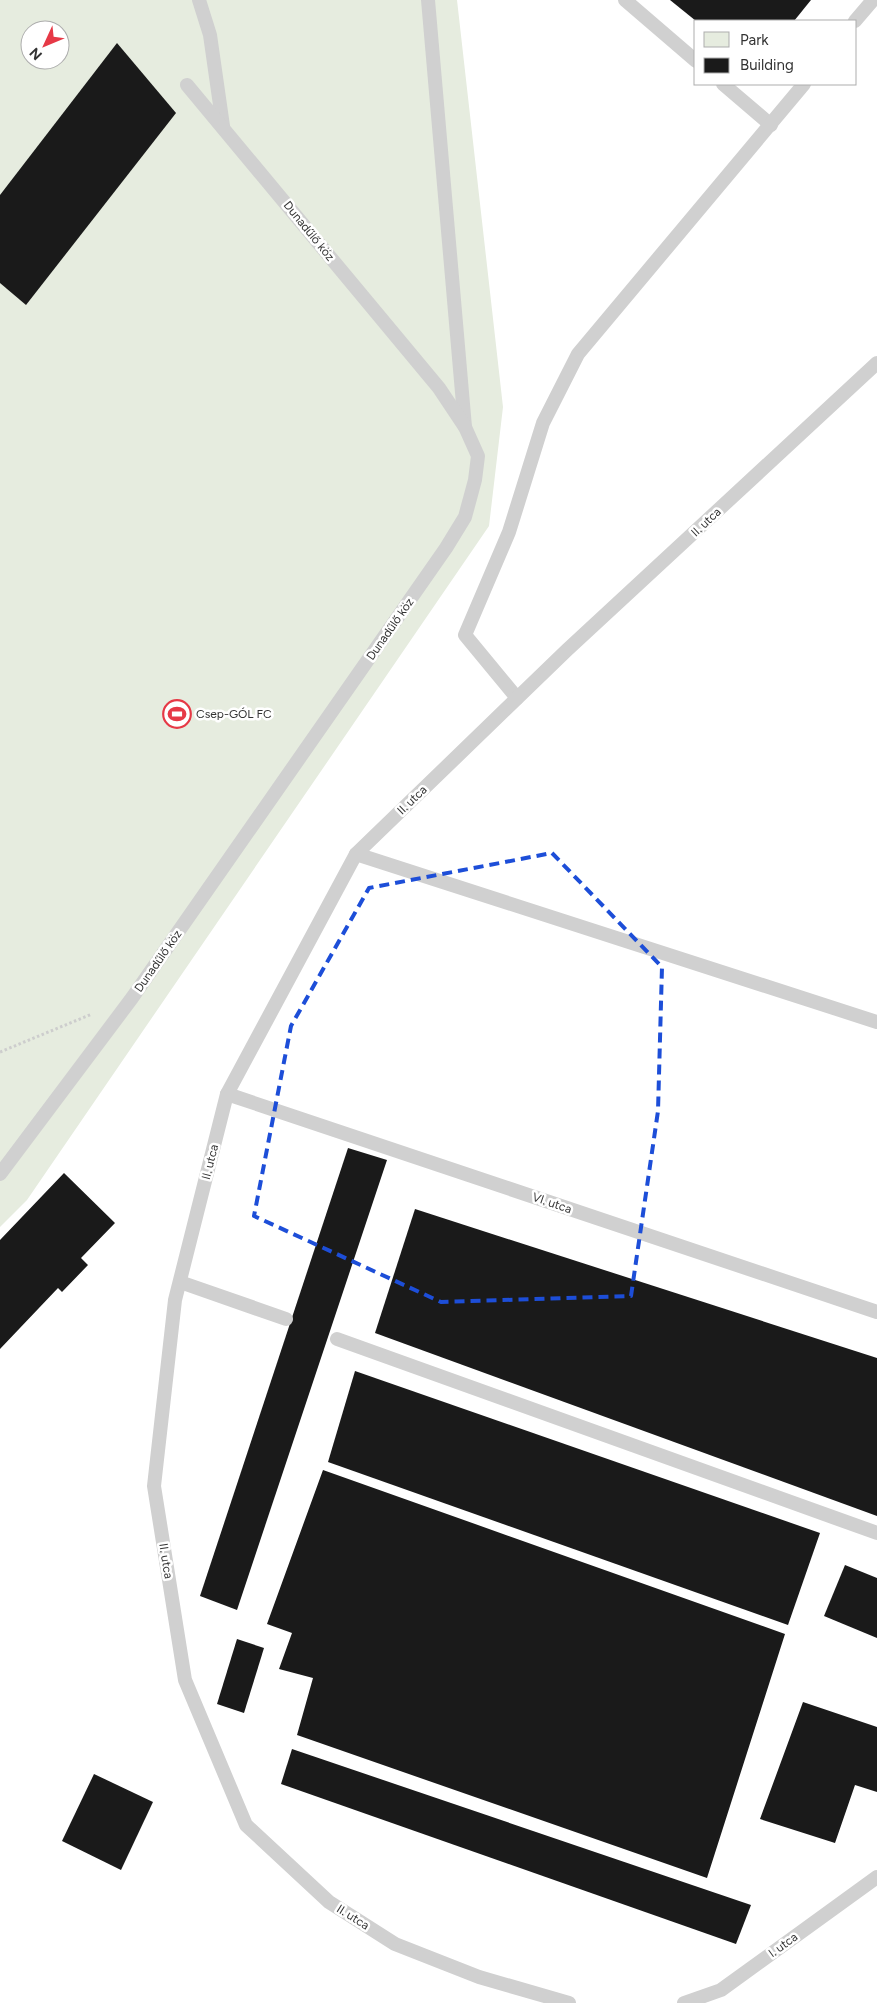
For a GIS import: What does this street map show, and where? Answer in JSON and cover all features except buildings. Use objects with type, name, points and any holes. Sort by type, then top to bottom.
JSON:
[{"type":"lane","points":[[199,0],[210,35],[223,126]]},
{"type":"lane","points":[[428,0],[466,428]]},
{"type":"lane","points":[[625,0],[694,59]]},
{"type":"lane","points":[[856,20],[873,0]]},
{"type":"lane","name":"Dunadűlő köz","points":[[0,1174],[132,998],[446,548],[465,518],[475,480],[478,456],[466,428],[439,388],[187,85]]},
{"type":"lane","points":[[724,85],[770,125]]},
{"type":"lane","points":[[517,698],[465,635],[509,532],[543,422],[578,354],[803,85]]},
{"type":"lane","name":"II. utca","points":[[569,2003],[479,1977],[395,1944],[329,1902],[246,1825],[185,1680],[154,1486],[175,1300],[227,1094],[356,854],[517,698],[877,363]]},
{"type":"lane","points":[[356,854],[877,1022]]},
{"type":"lane","name":"VI. utca","points":[[227,1094],[877,1312]]},
{"type":"lane","points":[[180,1282],[286,1319]]},
{"type":"lane","points":[[337,1339],[877,1533]]},
{"type":"lane","name":"I. utca","points":[[684,2003],[721,1990],[877,1877]]},
{"type":"path","points":[[0,1052],[96,1012]]},
{"type":"highlighted area","points":[[552,853],[662,967],[658,1111],[631,1296],[441,1302],[254,1216],[291,1026],[369,888]]},
{"type":"green space","points":[[0,0],[457,0],[503,407],[489,526],[27,1200],[0,1227]]},
{"type":"place","name":"Csep-GÓL FC","points":[[177,714]]}]
